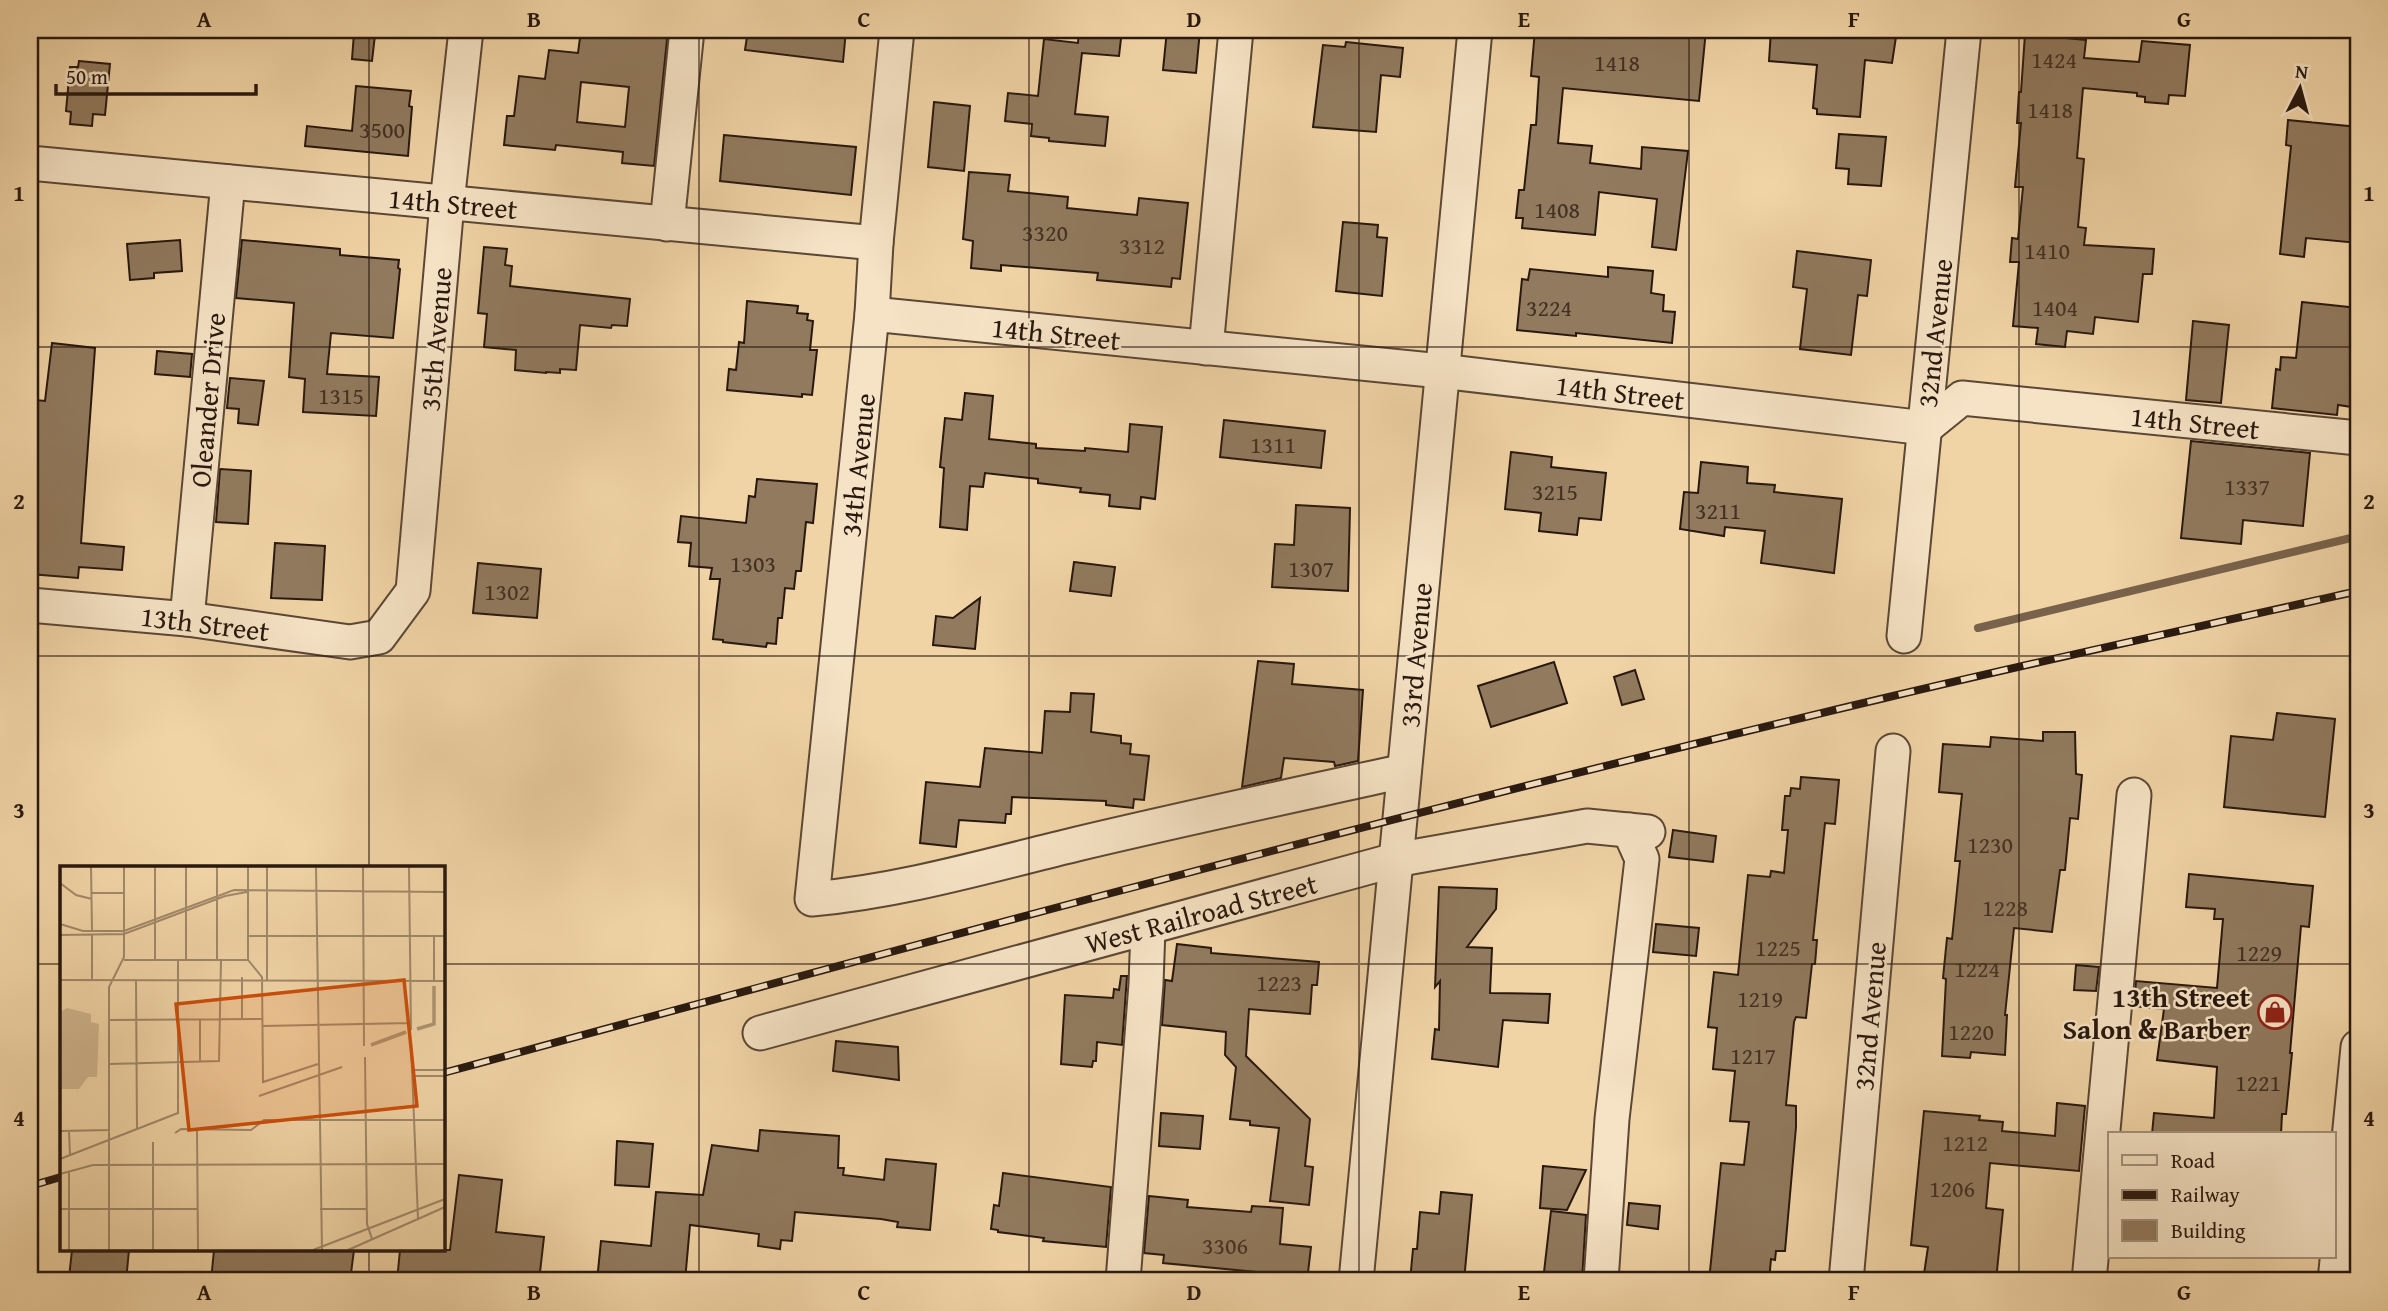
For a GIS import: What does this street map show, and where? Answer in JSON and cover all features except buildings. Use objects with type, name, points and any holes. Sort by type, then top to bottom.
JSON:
[{"type":"street","name":"35th Avenue","points":[[379,637],[413,591],[447,203],[466,30]]},
{"type":"street","points":[[667,223],[687,30]]},
{"type":"street","name":"34th Avenue","points":[[897,30],[876,243],[872,314],[812,899],[854,895],[911,884],[1167,822],[1405,771]]},
{"type":"street","points":[[1206,348],[1237,30]]},
{"type":"street","name":"33rd Avenue","points":[[1356,1281],[1475,30]]},
{"type":"street","name":"32nd Avenue","points":[[1904,636],[1964,30]]},
{"type":"street","name":"14th Street","points":[[30,163],[876,243]]},
{"type":"street","name":"Oleander Drive","points":[[187,619],[228,182]]},
{"type":"street","name":"14th Street","points":[[872,314],[1441,371],[1925,428],[1962,398],[2358,438]]},
{"type":"street","name":"13th Street","points":[[30,605],[187,619],[351,642],[379,637]]},
{"type":"street","name":"32nd Avenue","points":[[1846,1281],[1893,751]]},
{"type":"street","points":[[2089,1281],[2134,795]]},
{"type":"street","name":"West Railroad Street","points":[[760,1033],[1395,860],[1587,826],[1639,831],[1642,859],[1612,1119],[1601,1281]]},
{"type":"street","points":[[1123,1281],[1148,928]]},
{"type":"street","points":[[2335,1281],[2358,1047]]},
{"type":"waterway","points":[[1978,628],[2351,538]]},
{"type":"railway","points":[[444,1073],[985,926],[1529,785],[1951,682],[2358,591]]},
{"type":"railway","points":[[30,1186],[60,1177]]},
{"type":"place","name":"13th Street Salon & Barber","points":[[2275,1012]]}]
